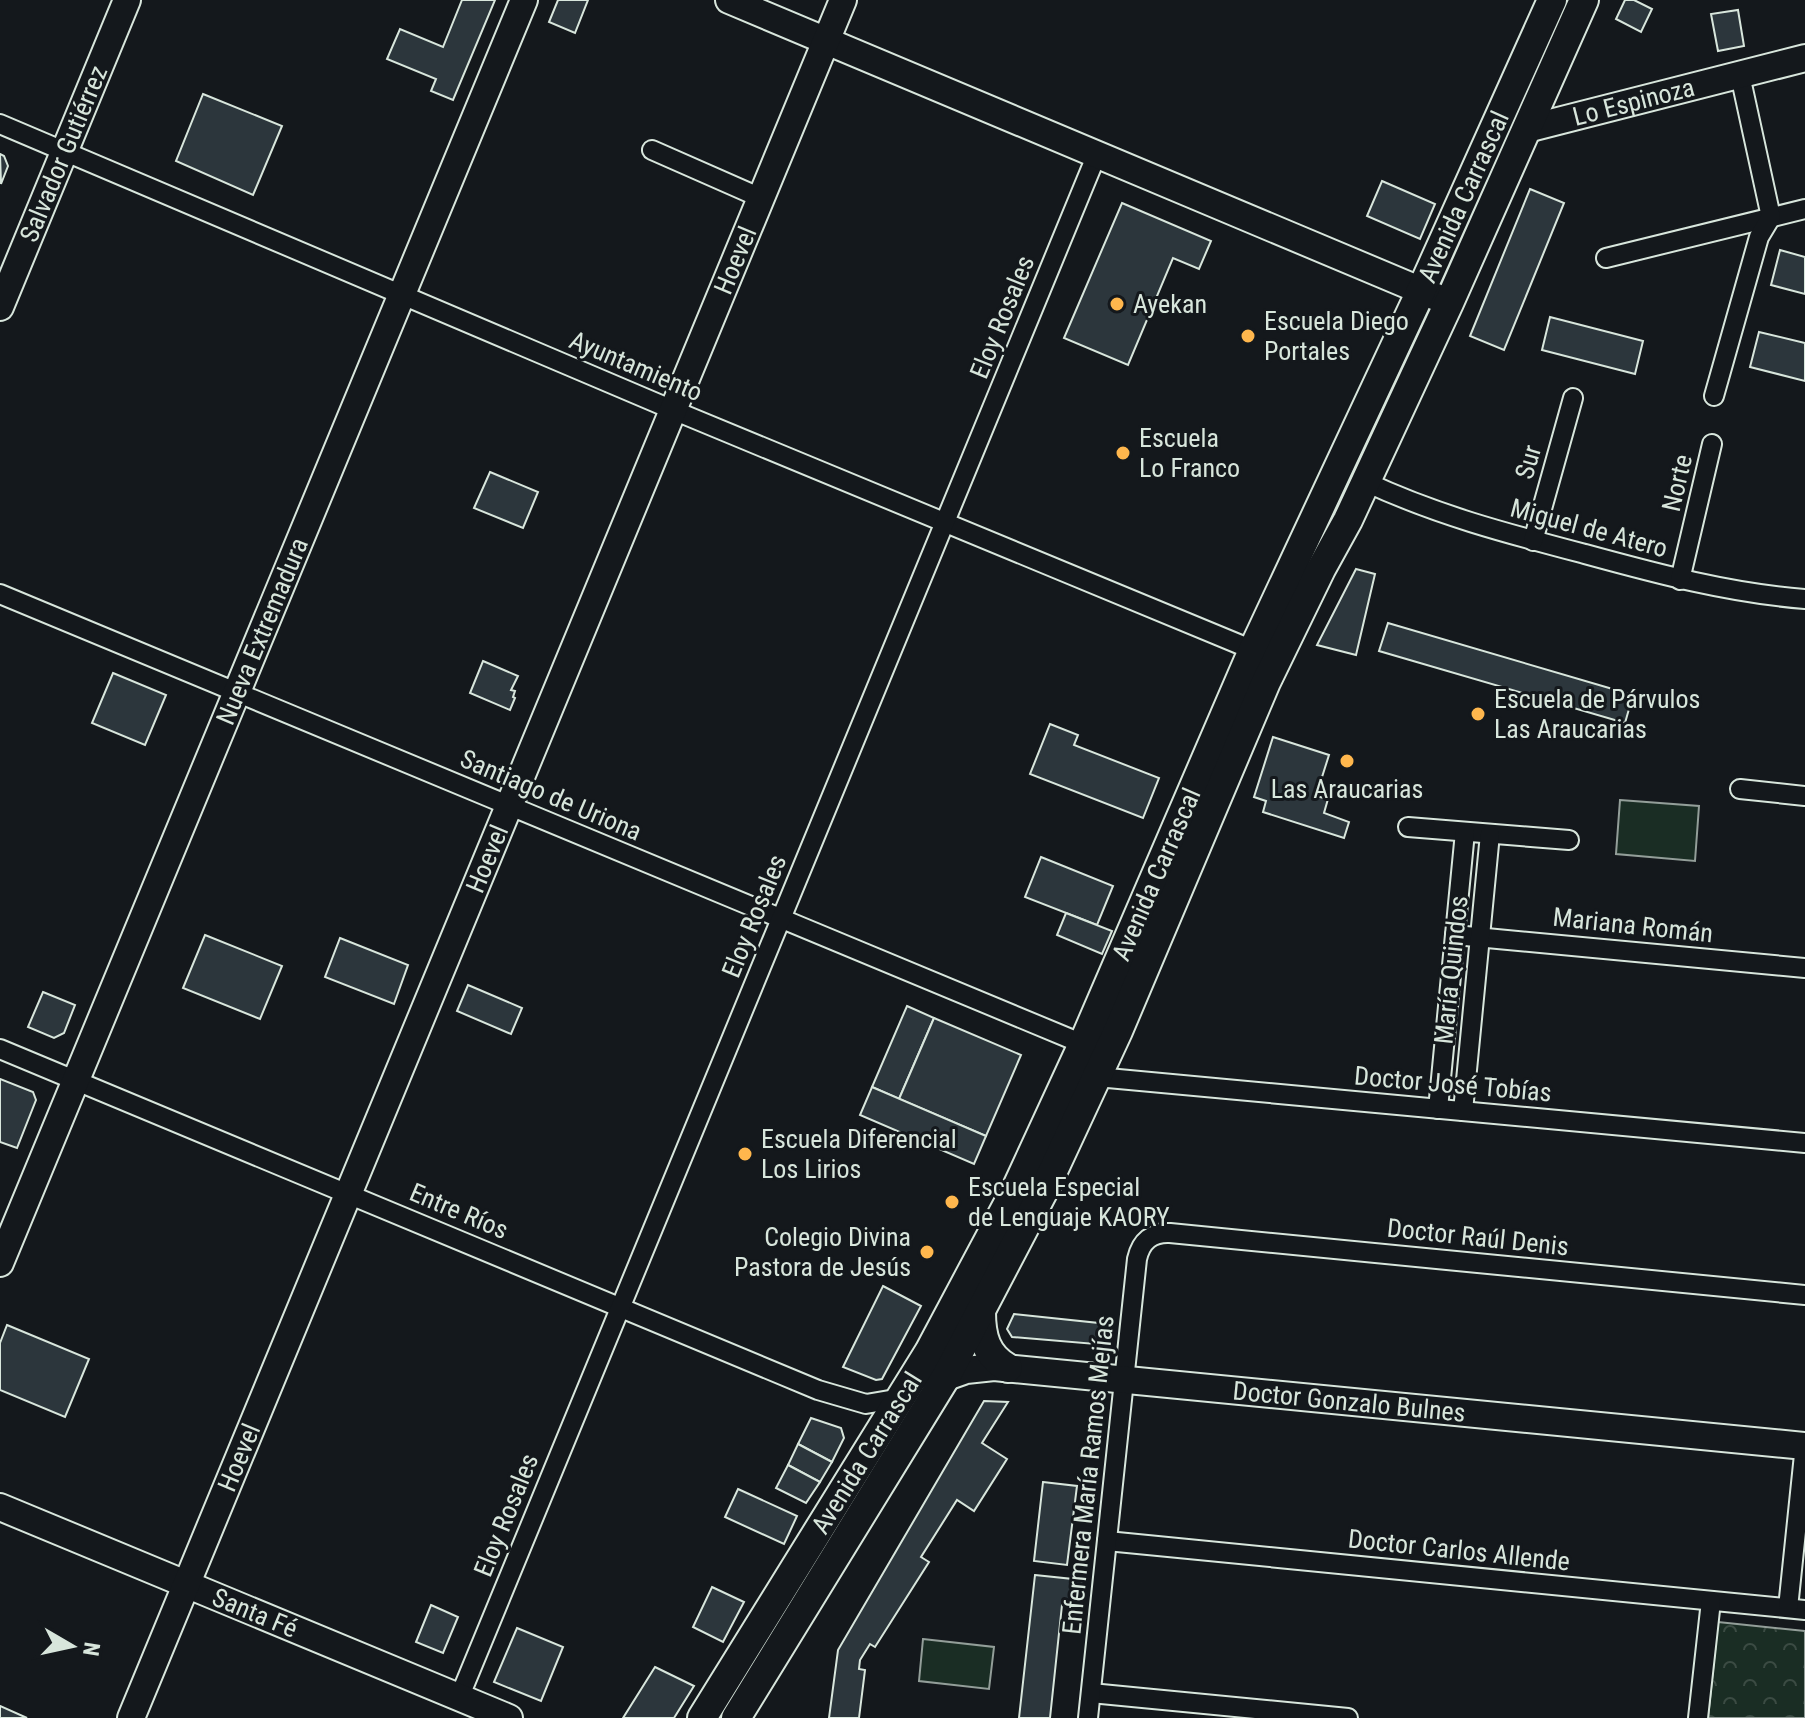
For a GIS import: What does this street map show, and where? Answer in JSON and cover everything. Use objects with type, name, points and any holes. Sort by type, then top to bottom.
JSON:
[{"type":"main road","name":"Avenida Carrascal","points":[[702,1718],[901,1398],[972,1275],[1050,1117],[1253,650],[1421,291],[1552,0]]},
{"type":"main road","name":"Avenida Carrascal","points":[[736,1718],[947,1375],[1045,1188],[1097,1077],[1266,682],[1366,482],[1584,0]]},
{"type":"main road","points":[[981,1312],[987,1347],[1008,1368]]},
{"type":"street","name":"Salvador Gutiérrez","points":[[0,307],[127,0]]},
{"type":"street","name":"Nueva Extremadura","points":[[0,1263],[524,0]]},
{"type":"street","points":[[729,0],[1449,303]]},
{"type":"street","name":"Hoevel","points":[[131,1718],[843,0]]},
{"type":"street","name":"Lo Espinoza","points":[[1527,129],[1805,58]]},
{"type":"street","points":[[1714,396],[1759,237],[1771,217],[1740,75]]},
{"type":"street","name":"Ayuntamiento","points":[[0,124],[673,410],[1253,650]]},
{"type":"street","points":[[652,150],[761,198]]},
{"type":"street","name":"Eloy Rosales","points":[[459,1698],[1097,154]]},
{"type":"street","points":[[1606,258],[1805,209]]},
{"type":"street","name":"Sur","points":[[1533,541],[1573,398]]},
{"type":"street","name":"Norte","points":[[1680,580],[1712,444]]},
{"type":"street","name":"Miguel de Atero","points":[[1366,482],[1431,511],[1533,541],[1680,580],[1736,591],[1805,599]]},
{"type":"street","name":"Santiago de Uriona","points":[[0,594],[1083,1044]]},
{"type":"street","points":[[1740,789],[1805,796]]},
{"type":"street","points":[[1408,827],[1569,840]]},
{"type":"street","name":"María Quindos","points":[[1438,1109],[1465,832]]},
{"type":"street","name":"María Quindos","points":[[1463,1111],[1490,834]]},
{"type":"street","name":"Mariana Román","points":[[1455,935],[1805,968]]},
{"type":"street","name":"Entre Ríos","points":[[0,1049],[839,1399],[866,1404],[901,1398]]},
{"type":"street","name":"Doctor José Tobías","points":[[1097,1077],[1805,1143]]},
{"type":"street","name":"Doctor Raúl Denis","points":[[1147,1239],[1170,1233],[1805,1295]]},
{"type":"street","name":"Enfermera María Ramos Mejías","points":[[1088,1718],[1137,1259],[1147,1239]]},
{"type":"street","name":"Doctor Gonzalo Bulnes","points":[[901,1398],[947,1375],[975,1368],[1008,1368],[1805,1446]]},
{"type":"street","points":[[1796,1609],[1805,1446]]},
{"type":"street","name":"Santa Fé","points":[[0,1507],[509,1718]]},
{"type":"street","name":"Doctor Carlos Allende","points":[[1107,1541],[1796,1609]]},
{"type":"street","points":[[1698,1718],[1711,1601]]},
{"type":"street","points":[[1091,1693],[1348,1718]]},
{"type":"green space","points":[[1620,800],[1699,806],[1695,861],[1616,854]]},
{"type":"green space","points":[[1718,1622],[1805,1631],[1805,1718],[1708,1718]]},
{"type":"green space","points":[[923,1639],[994,1647],[989,1689],[919,1681]]},
{"type":"building","points":[[462,0],[495,0],[453,100],[431,91],[436,79],[387,59],[400,29],[443,47]]},
{"type":"building","points":[[558,0],[588,0],[575,33],[549,22]]},
{"type":"building","points":[[1625,0],[1634,0],[1652,9],[1641,32],[1616,19]]},
{"type":"building","points":[[1738,10],[1744,46],[1718,51],[1711,14]]},
{"type":"building","points":[[203,94],[282,126],[253,195],[176,161]]},
{"type":"building","points":[[0,154],[8,166],[1,184]]},
{"type":"building","points":[[1382,181],[1435,204],[1420,239],[1367,216]]},
{"type":"building","points":[[1530,189],[1564,203],[1504,350],[1470,336]]},
{"type":"building","name":"Ayekan","points":[[1122,203],[1211,241],[1199,269],[1173,258],[1128,365],[1064,338]]},
{"type":"building","points":[[1780,250],[1805,257],[1805,294],[1771,285]]},
{"type":"building","points":[[1550,317],[1643,341],[1635,374],[1542,350]]},
{"type":"building","points":[[1759,332],[1805,343],[1805,381],[1750,367]]},
{"type":"building","points":[[490,472],[538,492],[523,528],[474,508]]},
{"type":"building","points":[[1356,569],[1375,574],[1356,655],[1317,645]]},
{"type":"building","points":[[1388,623],[1633,695],[1625,723],[1379,651]]},
{"type":"building","points":[[483,661],[518,676],[511,690],[515,691],[515,698],[510,710],[470,693]]},
{"type":"building","points":[[113,673],[166,695],[145,745],[92,723]]},
{"type":"building","points":[[1050,724],[1078,735],[1074,745],[1159,778],[1143,818],[1030,774]]},
{"type":"building","points":[[1273,737],[1329,755],[1316,796],[1328,799],[1324,813],[1349,822],[1344,838],[1263,812],[1266,801],[1254,797]]},
{"type":"building","points":[[1041,857],[1113,886],[1097,925],[1025,897]]},
{"type":"building","points":[[1066,913],[1112,931],[1102,954],[1057,935]]},
{"type":"building","points":[[205,935],[282,966],[260,1019],[183,988]]},
{"type":"building","points":[[340,938],[408,965],[394,1004],[325,977]]},
{"type":"building","points":[[468,985],[522,1008],[511,1034],[457,1011]]},
{"type":"building","points":[[43,992],[75,1005],[64,1033],[54,1038],[28,1027]]},
{"type":"building","points":[[907,1006],[934,1018],[899,1099],[872,1087]]},
{"type":"building","points":[[934,1018],[1021,1055],[986,1136],[899,1099]]},
{"type":"building","points":[[0,1079],[33,1092],[36,1100],[17,1148],[0,1142]]},
{"type":"building","points":[[872,1087],[986,1136],[974,1164],[860,1115]]},
{"type":"building","points":[[883,1286],[921,1306],[882,1379],[876,1380],[843,1367]]},
{"type":"building","points":[[1014,1314],[1108,1324],[1107,1345],[1012,1337],[1007,1329]]},
{"type":"building","points":[[7,1325],[89,1359],[65,1417],[0,1390],[0,1343]]},
{"type":"building","points":[[984,1401],[1008,1402],[982,1443],[1007,1459],[974,1511],[957,1500],[921,1557],[929,1562],[875,1647],[870,1644],[860,1660],[859,1669],[865,1670],[859,1718],[829,1718],[838,1650]]},
{"type":"building","points":[[811,1418],[841,1428],[844,1438],[832,1462],[798,1444]]},
{"type":"building","points":[[798,1444],[832,1462],[820,1482],[788,1465]]},
{"type":"building","points":[[788,1465],[820,1482],[806,1503],[776,1488]]},
{"type":"building","points":[[1043,1482],[1077,1486],[1067,1565],[1034,1561]]},
{"type":"building","points":[[738,1489],[797,1516],[784,1544],[725,1517]]},
{"type":"building","points":[[1035,1575],[1082,1580],[1079,1606],[1062,1605],[1050,1718],[1019,1718]]},
{"type":"building","points":[[712,1587],[744,1602],[723,1642],[693,1627]]},
{"type":"building","points":[[431,1605],[458,1617],[443,1653],[416,1642]]},
{"type":"building","points":[[517,1628],[563,1647],[541,1701],[494,1682]]},
{"type":"building","points":[[655,1667],[694,1686],[674,1718],[623,1718]]},
{"type":"building","points":[[0,1706],[27,1718],[0,1718]]},
{"type":"place","name":"Ayekan","points":[[1117,304]]},
{"type":"place","name":"Escuela Diego Portales","points":[[1248,336]]},
{"type":"place","name":"Escuela Lo Franco","points":[[1123,453]]},
{"type":"place","name":"Escuela de Párvulos Las Araucarias","points":[[1478,714]]},
{"type":"place","name":"Las Araucarias","points":[[1347,761]]},
{"type":"place","name":"Escuela Diferencial Los Lirios","points":[[745,1154]]},
{"type":"place","name":"Escuela Especial de Lenguaje KAORY","points":[[952,1202]]},
{"type":"place","name":"Colegio Divina Pastora de Jesús","points":[[927,1252]]}]
